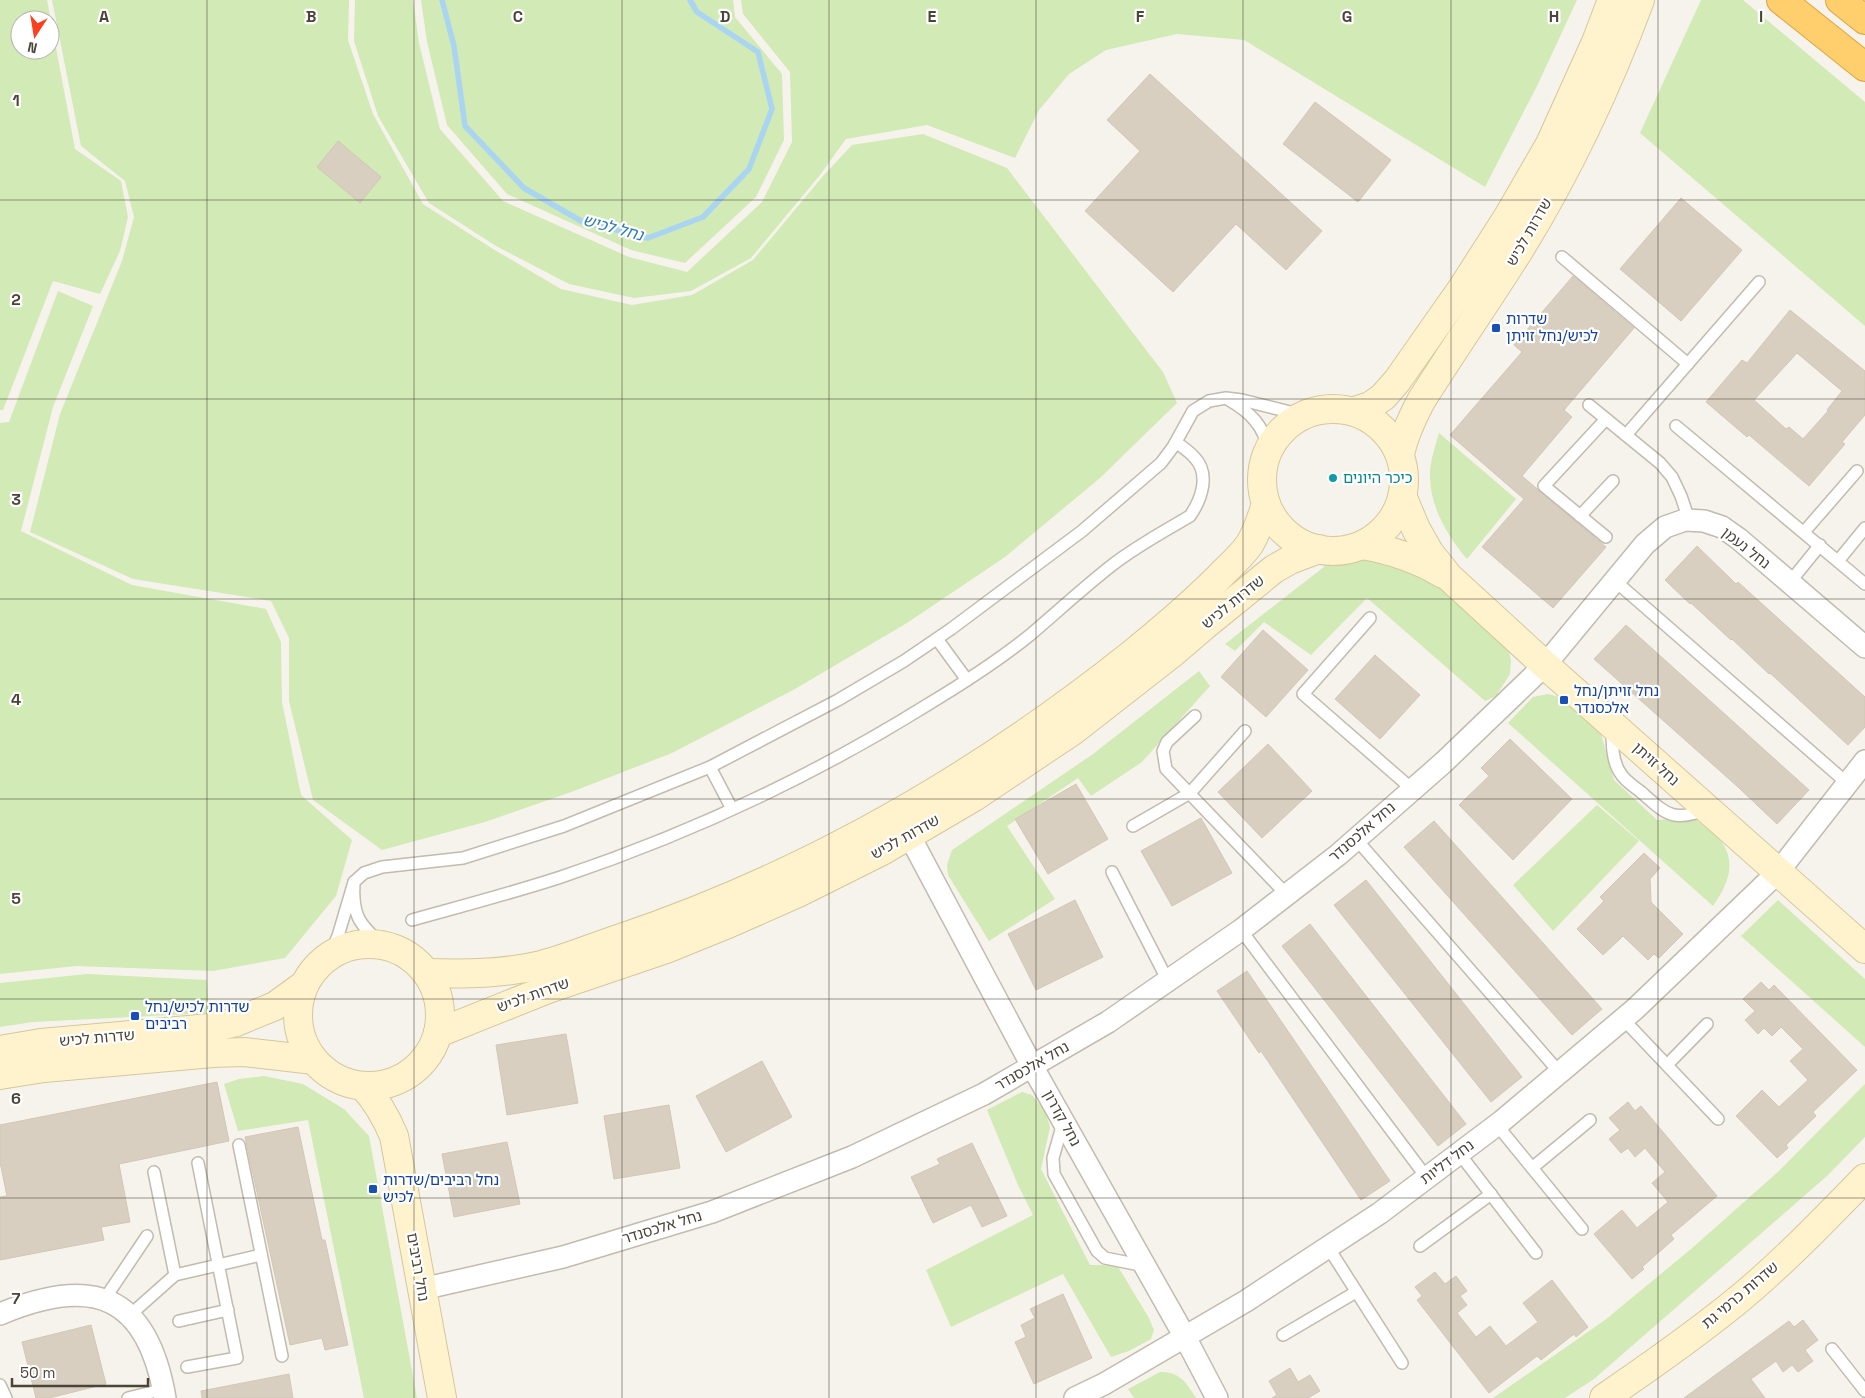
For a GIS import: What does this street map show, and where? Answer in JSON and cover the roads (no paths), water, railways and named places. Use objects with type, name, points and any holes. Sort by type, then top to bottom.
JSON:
[{"type":"highway","points":[[1781,0],[1865,68]]},
{"type":"highway","points":[[1840,0],[1865,20]]},
{"type":"street","name":"שדרות לכיש","points":[[1355,412],[1370,406],[1383,397],[1397,381],[1463,288],[1509,215],[1550,144],[1596,42],[1612,0]]},
{"type":"street","name":"שדרות לכיש","points":[[1400,454],[1408,429],[1421,401],[1521,247],[1564,170],[1622,47],[1640,2]]},
{"type":"street","points":[[1332,408],[1355,412],[1372,419],[1386,431],[1400,454],[1405,480],[1403,498],[1396,514],[1385,530],[1362,545],[1337,551],[1319,549],[1304,544],[1284,531],[1274,518],[1266,504],[1262,471],[1268,449],[1281,431],[1290,423],[1310,412],[1332,408]]},
{"type":"street","name":"נחל זויתן","points":[[1403,498],[1416,529],[1429,552],[1449,577],[1544,665],[1865,949]]},
{"type":"street","name":"שדרות לכיש","points":[[427,973],[482,974],[540,965],[658,925],[721,900],[788,870],[879,824],[1012,743],[1099,680],[1154,636],[1214,582],[1247,548],[1256,534],[1266,504]]},
{"type":"street","name":"נחל נעמן","points":[[1544,665],[1614,580],[1655,534],[1675,523],[1689,520],[1704,520],[1731,533],[1865,647]]},
{"type":"street","name":"נחל זויתן","points":[[1362,545],[1399,553],[1449,577]]},
{"type":"street","name":"שדרות לכיש","points":[[438,1033],[548,989],[666,949],[730,923],[798,893],[909,836],[989,788],[1074,730],[1170,655],[1274,569],[1290,560],[1319,549]]},
{"type":"street","name":"נחל אלכסנדר","points":[[422,1289],[564,1257],[712,1212],[852,1158],[984,1094],[1108,1022],[1241,930],[1287,895],[1338,855],[1444,762],[1544,665]]},
{"type":"street","points":[[1778,872],[1865,760]]},
{"type":"street","name":"נחל קדרון","points":[[909,836],[1032,1066],[1185,1336],[1217,1398]]},
{"type":"street","name":"נחל דליות","points":[[1075,1398],[1104,1384],[1246,1301],[1380,1213],[1427,1178],[1497,1125],[1623,1019],[1778,872]]},
{"type":"street","points":[[356,944],[383,945],[407,954],[427,973],[438,998],[440,1015],[438,1033],[426,1058],[406,1076],[389,1083],[363,1086],[339,1079],[325,1071],[305,1047],[299,1028],[298,1006],[304,985],[316,966],[330,955],[345,947],[356,944]]},
{"type":"street","name":"שדרות לכיש","points":[[0,1050],[41,1043],[210,1028],[236,1022],[275,1006],[304,985]]},
{"type":"street","name":"שדרות לכיש","points":[[0,1075],[44,1068],[213,1053],[244,1052],[314,1060]]},
{"type":"street","name":"נחל רביבים","points":[[394,1136],[399,1098],[406,1076]]},
{"type":"street","name":"נחל רביבים","points":[[363,1086],[385,1115],[394,1136],[442,1398]]},
{"type":"street","name":"שדרות כרמי גת","points":[[1604,1398],[1644,1371],[1734,1303],[1811,1233],[1865,1178]]},
{"type":"street","points":[[0,1314],[21,1305],[52,1296],[94,1296],[117,1305],[130,1314],[144,1332],[153,1352],[165,1394]]},
{"type":"lane","points":[[1562,257],[1688,364]]},
{"type":"lane","points":[[1626,435],[1759,282]]},
{"type":"lane","points":[[330,955],[338,936],[354,882],[364,872],[463,858],[564,826],[710,767],[838,700],[904,661],[937,639],[1082,531],[1161,463],[1176,442],[1193,411],[1209,401],[1226,398],[1294,413],[1310,412]]},
{"type":"lane","points":[[1226,398],[1255,421],[1266,435],[1268,449]]},
{"type":"lane","points":[[1589,405],[1660,463],[1672,478],[1682,496],[1689,520]]},
{"type":"lane","points":[[1606,419],[1544,486],[1606,537]]},
{"type":"lane","points":[[1676,426],[1865,584]]},
{"type":"lane","points":[[412,920],[561,877],[732,809],[866,741],[967,680],[1028,636],[1112,566],[1190,516],[1197,506],[1202,493],[1203,476],[1200,465],[1195,458],[1176,442]]},
{"type":"lane","points":[[1804,532],[1857,471]]},
{"type":"lane","points":[[1580,516],[1613,481]]},
{"type":"lane","points":[[1838,560],[1865,528]]},
{"type":"lane","points":[[1790,582],[1820,545]]},
{"type":"lane","points":[[1614,580],[1847,783]]},
{"type":"lane","points":[[1370,618],[1303,694],[1412,789]]},
{"type":"lane","points":[[937,639],[967,680]]},
{"type":"lane","points":[[1195,716],[1167,742],[1163,751],[1166,769],[1287,895]]},
{"type":"lane","points":[[1133,826],[1190,793],[1245,731]]},
{"type":"lane","points":[[710,767],[732,809]]},
{"type":"lane","points":[[1356,838],[1560,1073]]},
{"type":"lane","points":[[1112,872],[1168,981]]},
{"type":"lane","points":[[354,882],[353,902],[360,921],[368,933],[383,945]]},
{"type":"lane","points":[[1241,930],[1427,1178]]},
{"type":"lane","points":[[1623,1019],[1718,1119]]},
{"type":"lane","points":[[1667,1065],[1707,1024]]},
{"type":"lane","points":[[1532,1168],[1590,1120]]},
{"type":"lane","points":[[1064,1121],[1053,1158],[1054,1174],[1097,1252],[1105,1258],[1145,1266]]},
{"type":"lane","points":[[1497,1125],[1582,1229]]},
{"type":"lane","points":[[239,1145],[282,1356]]},
{"type":"lane","points":[[1459,1153],[1536,1253]]},
{"type":"lane","points":[[187,1367],[238,1358],[198,1163]]},
{"type":"lane","points":[[154,1172],[175,1275]]},
{"type":"lane","points":[[1420,1246],[1491,1194]]},
{"type":"lane","points":[[104,1300],[147,1236]]},
{"type":"lane","points":[[1328,1247],[1402,1362]]},
{"type":"lane","points":[[130,1314],[175,1275],[261,1255]]},
{"type":"lane","points":[[1283,1335],[1356,1292]]},
{"type":"lane","points":[[179,1321],[228,1310]]},
{"type":"lane","points":[[1832,1349],[1865,1391]]},
{"type":"lane","points":[[0,1385],[6,1398]]},
{"type":"lane","points":[[128,1398],[165,1394]]},
{"type":"waterway","name":"נחל לכיש","points":[[442,0],[454,46],[465,126],[524,188],[581,221],[648,238],[703,217],[749,169],[772,109],[758,52],[697,12],[690,0]]},
{"type":"place","name":"שדרות לכיש/נחל זויתן","points":[[1496,328]]},
{"type":"place","name":"כיכר היונים","points":[[1333,478]]},
{"type":"place","name":"נחל זויתן/נחל אלכסנדר","points":[[1564,700]]},
{"type":"place","name":"שדרות לכיש/נחל רביבים","points":[[135,1016]]},
{"type":"place","name":"נחל רביבים/שדרות לכיש","points":[[373,1189]]}]
